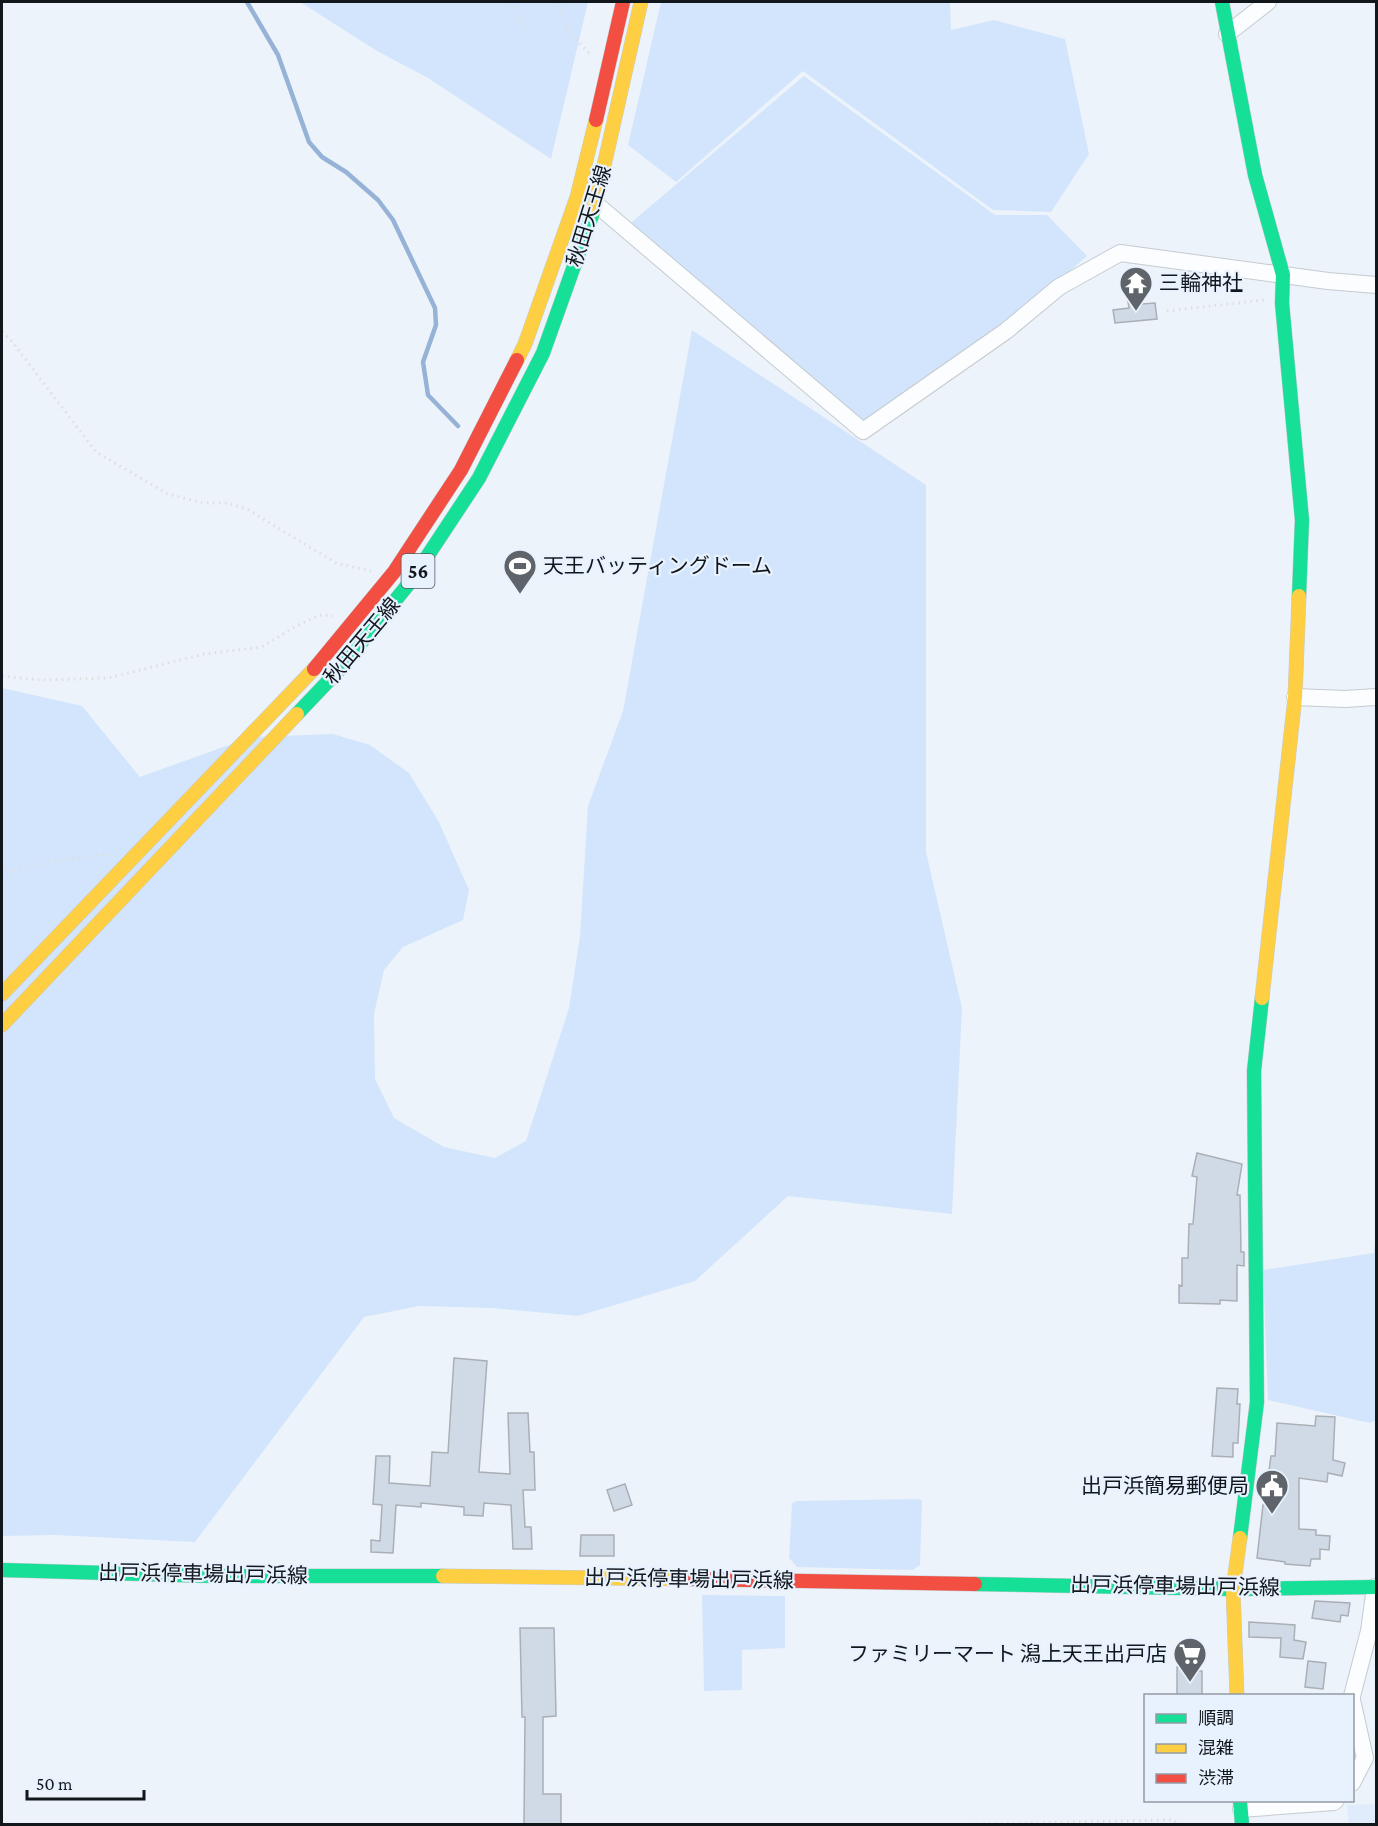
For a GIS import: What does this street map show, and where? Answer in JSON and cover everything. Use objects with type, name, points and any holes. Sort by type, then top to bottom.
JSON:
[{"type":"main road","name":"秋田天王線","points":[[2,994],[321,661],[391,575],[461,470],[525,344],[577,197],[623,2]]},
{"type":"main road","name":"秋田天王線","points":[[2,1025],[337,672],[411,581],[479,478],[543,353],[596,204],[641,2]]},
{"type":"main road","points":[[1222,2],[1255,175],[1282,275],[1282,298],[1302,520],[1295,697],[1254,1071],[1257,1402],[1233,1589],[1237,1694]]},
{"type":"main road","name":"出戸浜停車場出戸浜線","points":[[2,1569],[213,1576],[510,1576],[1233,1589],[1376,1587]]},
{"type":"street","points":[[1227,34],[1268,2]]},
{"type":"street","points":[[596,204],[862,431],[1006,332],[1059,286],[1120,253],[1282,275],[1377,285]]},
{"type":"street","points":[[1295,697],[1345,699],[1377,697]]},
{"type":"street","points":[[1352,1694],[1369,1631],[1376,1587]]},
{"type":"street","points":[[1354,1703],[1371,1758],[1354,1783]]},
{"type":"street","points":[[1241,1811],[1334,1802]]},
{"type":"path","points":[[508,2],[529,28]]},
{"type":"path","points":[[557,2],[567,30],[608,72]]},
{"type":"path","points":[[1167,311],[1282,298]]},
{"type":"path","points":[[2,332],[10,339],[96,452],[168,494],[203,502],[227,503],[248,509],[336,563],[391,575]]},
{"type":"path","points":[[2,676],[41,680],[108,678],[204,654],[262,647],[320,615],[337,617],[351,624]]},
{"type":"path","points":[[2,874],[42,863],[113,853],[132,858]]},
{"type":"path","points":[[971,1824],[1171,1820],[1180,1824]]},
{"type":"shaded area","points":[[300,2],[588,2],[551,159],[428,78],[377,51]]},
{"type":"shaded area","points":[[661,2],[950,2],[951,30],[994,20],[1065,39],[1089,154],[1051,212],[993,210],[803,71],[676,182],[628,145]]},
{"type":"shaded area","points":[[804,76],[995,215],[1047,215],[1087,256],[1007,326],[863,426],[627,226]]},
{"type":"shaded area","points":[[692,330],[926,485],[926,852],[962,1008],[952,1214],[788,1196],[695,1281],[578,1316],[492,1308],[419,1306],[364,1317],[195,1542],[55,1535],[2,1536],[2,688],[82,706],[140,777],[251,737],[333,734],[370,745],[409,773],[439,822],[469,890],[463,920],[403,947],[384,970],[374,1014],[375,1079],[394,1118],[444,1147],[495,1158],[526,1141],[569,1008],[580,936],[588,806],[623,711]]},
{"type":"shaded area","points":[[1376,1227],[1376,1420],[1370,1423],[1268,1400],[1263,1270],[1374,1253]]},
{"type":"shaded area","points":[[918,1499],[922,1501],[920,1565],[913,1570],[797,1567],[789,1558],[792,1503],[797,1501]]},
{"type":"shaded area","points":[[702,1595],[785,1596],[785,1648],[742,1650],[742,1690],[704,1691]]},
{"type":"shaded area","points":[[1376,1804],[1376,1824],[1349,1824],[1347,1805]]},
{"type":"building","name":"三輪神社","points":[[1140,287],[1142,304],[1155,303],[1157,319],[1115,323],[1113,310],[1129,308],[1126,289]]},
{"type":"building","points":[[1197,1153],[1242,1164],[1237,1195],[1240,1195],[1241,1252],[1244,1252],[1244,1266],[1237,1265],[1237,1301],[1220,1300],[1220,1304],[1179,1303],[1179,1285],[1182,1286],[1182,1258],[1188,1258],[1189,1224],[1193,1224],[1197,1177],[1192,1176]]},
{"type":"building","points":[[454,1358],[487,1361],[479,1472],[510,1474],[508,1413],[528,1413],[530,1452],[534,1452],[535,1490],[523,1490],[525,1527],[531,1527],[532,1549],[513,1549],[511,1505],[484,1503],[483,1516],[464,1515],[464,1507],[421,1503],[421,1507],[396,1505],[393,1553],[371,1552],[371,1540],[380,1541],[382,1505],[373,1504],[376,1456],[390,1456],[389,1483],[430,1486],[432,1452],[448,1453]]},
{"type":"building","points":[[1217,1388],[1238,1389],[1237,1404],[1240,1404],[1238,1443],[1233,1443],[1233,1457],[1212,1456]]},
{"type":"building","points":[[1316,1416],[1335,1417],[1333,1460],[1345,1463],[1342,1476],[1328,1473],[1327,1482],[1299,1478],[1299,1529],[1316,1530],[1316,1535],[1330,1536],[1329,1550],[1320,1549],[1320,1559],[1311,1559],[1310,1566],[1257,1558],[1263,1505],[1272,1505],[1273,1478],[1268,1478],[1271,1456],[1275,1456],[1277,1423],[1315,1426]]},
{"type":"building","points":[[625,1484],[632,1505],[614,1511],[607,1490]]},
{"type":"building","points":[[581,1535],[614,1535],[614,1556],[580,1556]]},
{"type":"building","points":[[1315,1601],[1350,1603],[1348,1616],[1341,1615],[1340,1622],[1312,1618]]},
{"type":"building","points":[[1249,1622],[1295,1625],[1294,1640],[1306,1642],[1303,1659],[1280,1657],[1281,1638],[1249,1637]]},
{"type":"building","points":[[520,1628],[554,1628],[556,1716],[543,1717],[543,1794],[561,1794],[561,1824],[524,1824],[525,1717],[522,1717]]},
{"type":"building","points":[[1308,1661],[1326,1663],[1323,1689],[1305,1687]]},
{"type":"building","name":"ファミリーマート 潟上天王出戸店","points":[[1177,1667],[1192,1667],[1192,1671],[1202,1671],[1202,1694],[1177,1694]]},
{"type":"waterway","points":[[247,2],[278,55],[309,142],[322,157],[346,172],[378,200],[393,220],[435,308],[436,325],[423,362],[428,395],[458,426]]},
{"type":"traffic: fast","points":[[1222,2],[1255,175],[1283,275],[1282,303],[1302,520],[1299,596]]},
{"type":"traffic: fast","points":[[297,714],[337,672],[411,581],[479,478],[543,353],[594,210]]},
{"type":"traffic: fast","points":[[1240,1538],[1257,1402],[1254,1071],[1262,998]]},
{"type":"traffic: fast","points":[[2,1570],[213,1576],[443,1576]]},
{"type":"traffic: fast","points":[[975,1584],[1233,1589],[1376,1587]]},
{"type":"traffic: fast","points":[[1240,1802],[1242,1824]]},
{"type":"traffic: slow","points":[[594,210],[641,2]]},
{"type":"traffic: slow","points":[[517,360],[525,344],[577,197],[596,120]]},
{"type":"traffic: slow","points":[[1262,998],[1295,697],[1299,596]]},
{"type":"traffic: slow","points":[[2,994],[314,669]]},
{"type":"traffic: slow","points":[[2,1025],[297,714]]},
{"type":"traffic: slow","points":[[1237,1694],[1233,1589],[1240,1538]]},
{"type":"traffic: slow","points":[[443,1576],[689,1579]]},
{"type":"traffic: jam","points":[[596,120],[623,2]]},
{"type":"traffic: jam","points":[[314,669],[394,572],[461,470],[517,360]]},
{"type":"traffic: jam","points":[[689,1579],[975,1584]]},
{"type":"place","name":"三輪神社","points":[[1136,312]]},
{"type":"place","name":"天王バッティングドーム","points":[[520,595]]},
{"type":"place","name":"出戸浜簡易郵便局","points":[[1272,1515]]},
{"type":"place","name":"ファミリーマート 潟上天王出戸店","points":[[1190,1683]]}]
